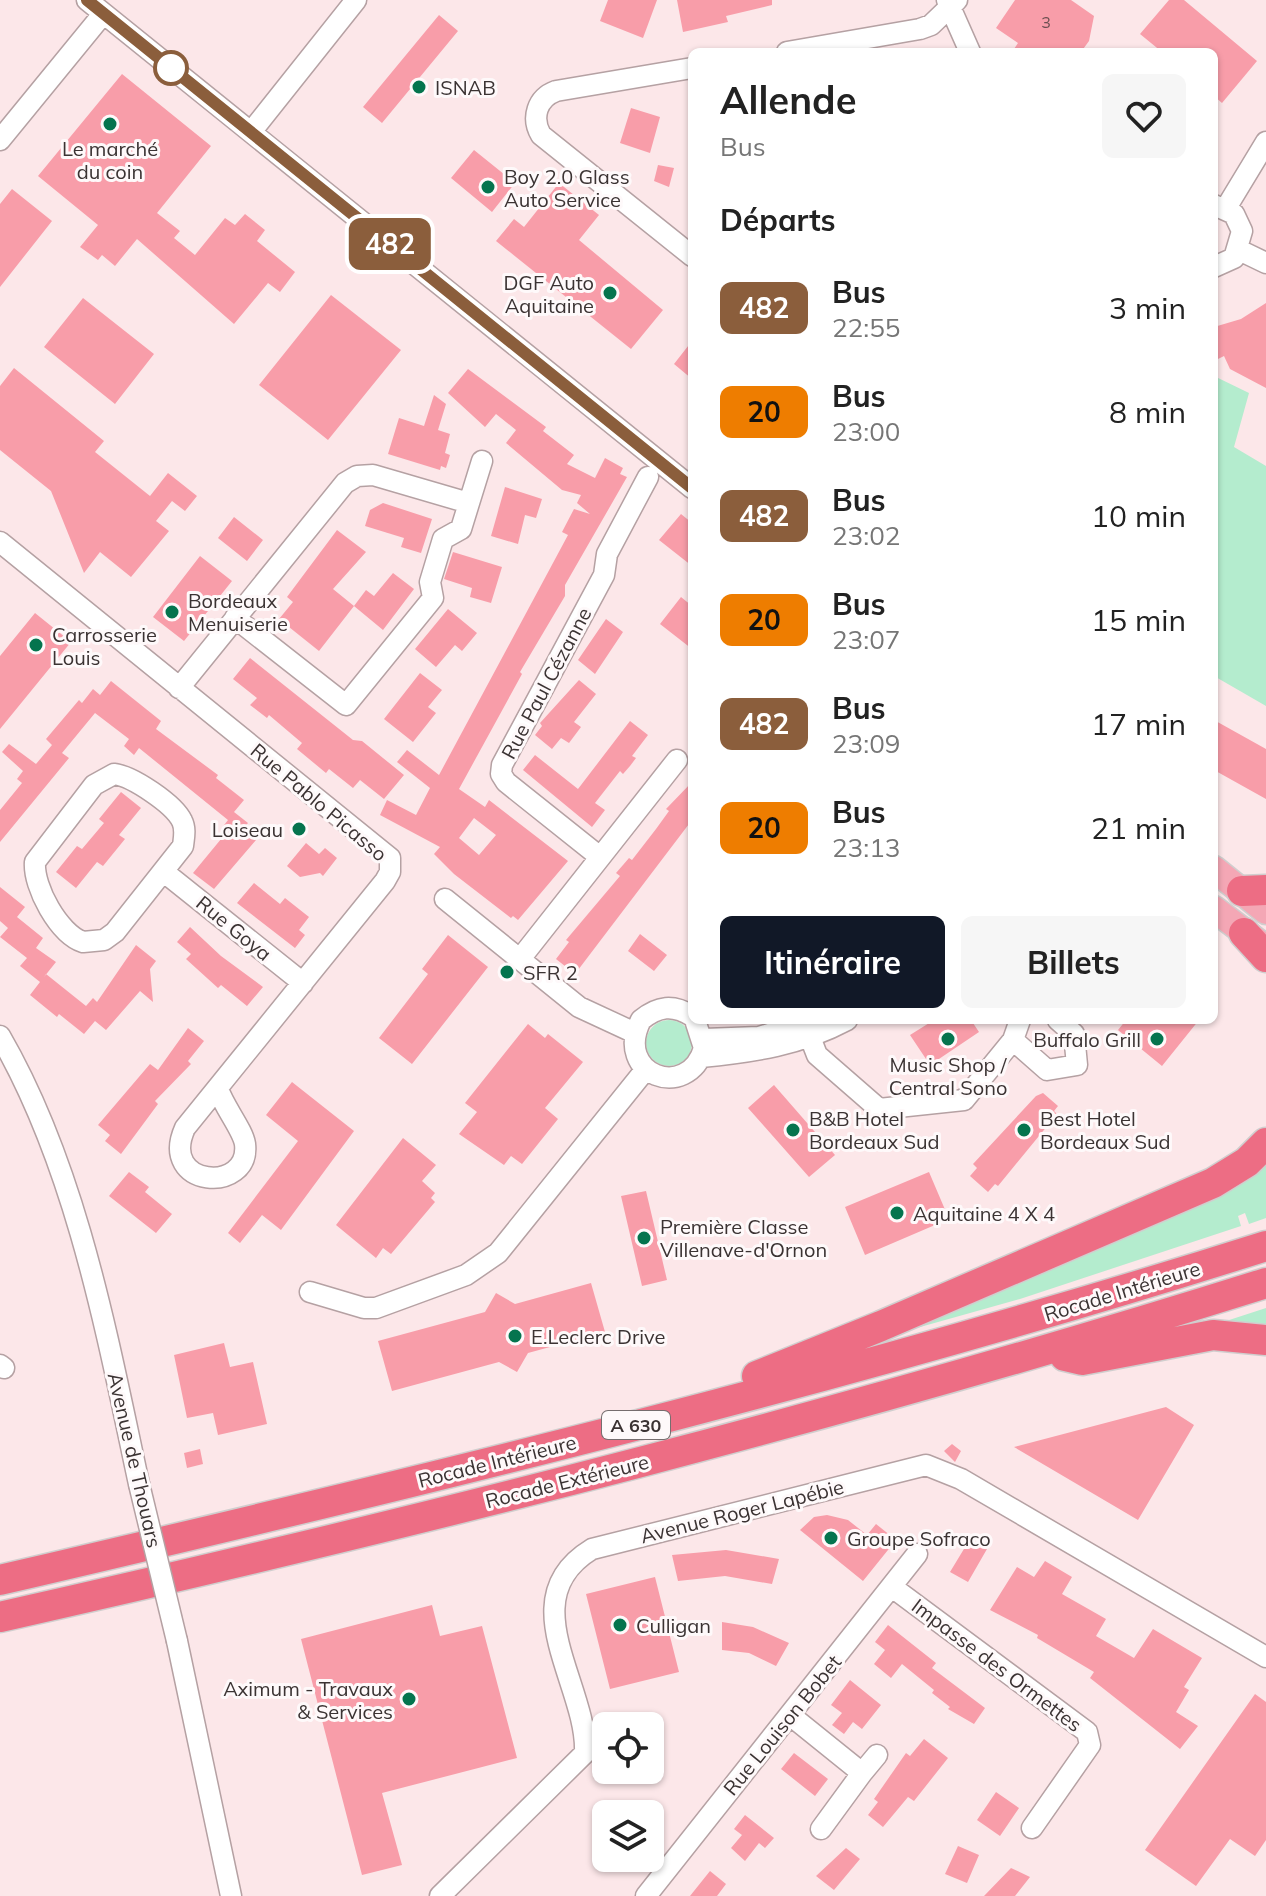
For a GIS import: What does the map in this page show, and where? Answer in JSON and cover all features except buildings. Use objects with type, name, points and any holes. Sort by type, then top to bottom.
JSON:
[{"type":"highway","points":[[1255,941],[1266,957]]},
{"type":"highway","points":[[533,1452],[782,1367],[881,1326],[1213,1183],[1247,1162],[1266,1143]]},
{"type":"highway","name":"Rocade Intérieure","points":[[1,1579],[533,1452],[1072,1307],[1266,1246]]},
{"type":"highway","name":"Rocade Extérieure","points":[[0,1617],[274,1555],[559,1484],[1043,1352],[1266,1283]]},
{"type":"highway","points":[[1043,1352],[1082,1360],[1213,1335],[1266,1340]]},
{"type":"main road","points":[[1218,871],[1254,891],[1266,911]]},
{"type":"main road","points":[[1218,912],[1255,941]]},
{"type":"street","points":[[87,0],[688,485]]},
{"type":"street","points":[[251,132],[356,0]]},
{"type":"street","points":[[810,48],[920,29],[931,25],[952,2],[969,48]]},
{"type":"street","points":[[0,140],[103,14]]},
{"type":"street","points":[[688,69],[556,91],[546,96],[538,107],[536,119],[541,135],[688,253]]},
{"type":"street","points":[[1218,266],[1227,263],[1239,250],[1239,222],[1220,206],[1266,142]]},
{"type":"street","points":[[1239,250],[1266,263]]},
{"type":"street","points":[[235,618],[346,705],[433,598],[430,582],[443,539],[461,529],[482,461]]},
{"type":"street","points":[[179,688],[345,483],[357,476],[373,475],[469,503]]},
{"type":"street","name":"Rue Paul Cézanne","points":[[600,857],[506,782],[501,774],[502,765],[604,575],[607,554],[648,477]]},
{"type":"street","name":"Rue Pablo Picasso","points":[[0,542],[390,858],[390,872],[385,881],[218,1089]]},
{"type":"street","points":[[520,959],[677,760]]},
{"type":"street","points":[[114,774],[131,777],[183,822],[183,846],[164,872],[115,932],[93,943],[76,940],[68,933],[34,871],[39,852],[94,785],[114,774]]},
{"type":"street","name":"Rue Goya","points":[[164,872],[303,983]]},
{"type":"street","points":[[445,899],[587,1012],[635,1033]]},
{"type":"street","points":[[688,1020],[678,1008],[665,1007],[641,1020],[635,1033],[635,1053],[646,1069],[655,1075],[677,1077],[695,1066],[698,1033],[762,1051],[810,1028],[817,1055],[879,1109],[964,1100],[1018,1027],[1047,1070],[1077,1065],[1074,1034],[1063,1024]]},
{"type":"street","name":"Avenue de Thouars","points":[[0,1036],[49,1139],[102,1308],[231,1896]]},
{"type":"street","points":[[310,1292],[364,1308],[376,1308],[466,1275],[484,1264],[531,1214],[646,1069]]},
{"type":"street","name":"Avenue Roger Lapébie","points":[[440,1896],[585,1753],[554,1609],[564,1575],[592,1549],[926,1465],[961,1479],[1266,1657]]},
{"type":"street","name":"Rue Louison Bobet","points":[[646,1896],[917,1554]]},
{"type":"street","name":"Impasse des Ormettes","points":[[892,1587],[1087,1732],[1090,1745],[1032,1828]]},
{"type":"street","points":[[790,1715],[862,1773]]},
{"type":"street","points":[[821,1829],[877,1755]]},
{"type":"green space","points":[[1218,378],[1249,393],[1234,447],[1266,466],[1266,706],[1218,678]]},
{"type":"green space","points":[[669,1020],[685,1027],[692,1043],[685,1059],[669,1066],[653,1059],[646,1043],[653,1027]]},
{"type":"green space","points":[[1266,1155],[1266,1218],[1249,1224],[1245,1213],[1238,1216],[1241,1226],[1020,1299],[874,1340]]},
{"type":"green space","points":[[1266,1308],[1266,1331],[1223,1322]]},
{"type":"bus line","name":"482","points":[[87,0],[688,485]]},
{"type":"place","name":"ISNAB","points":[[419,87]]},
{"type":"place","name":"Le marché du coin","points":[[110,124]]},
{"type":"place","name":"Boy 2.0 Glass Auto Service","points":[[488,187]]},
{"type":"place","name":"DGF Auto Aquitaine","points":[[610,293]]},
{"type":"place","name":"Bordeaux Menuiserie","points":[[172,612]]},
{"type":"place","name":"Carrosserie Louis","points":[[36,645]]},
{"type":"place","name":"Loiseau","points":[[299,829]]},
{"type":"place","name":"SFR 2","points":[[507,972]]},
{"type":"place","name":"Music Shop / Central Sono","points":[[948,1039]]},
{"type":"place","name":"Buffalo Grill","points":[[1157,1039]]},
{"type":"place","name":"B&B Hotel Bordeaux Sud","points":[[793,1130]]},
{"type":"place","name":"Best Hotel Bordeaux Sud","points":[[1024,1130]]},
{"type":"place","name":"Aquitaine 4 X 4","points":[[897,1213]]},
{"type":"place","name":"Première Classe Villenave-d'Ornon","points":[[644,1238]]},
{"type":"place","name":"E.Leclerc Drive","points":[[515,1336]]},
{"type":"place","name":"Groupe Sofraco","points":[[831,1538]]},
{"type":"place","name":"Culligan","points":[[620,1625]]},
{"type":"place","name":"Aximum - Travaux & Services","points":[[409,1699]]}]
